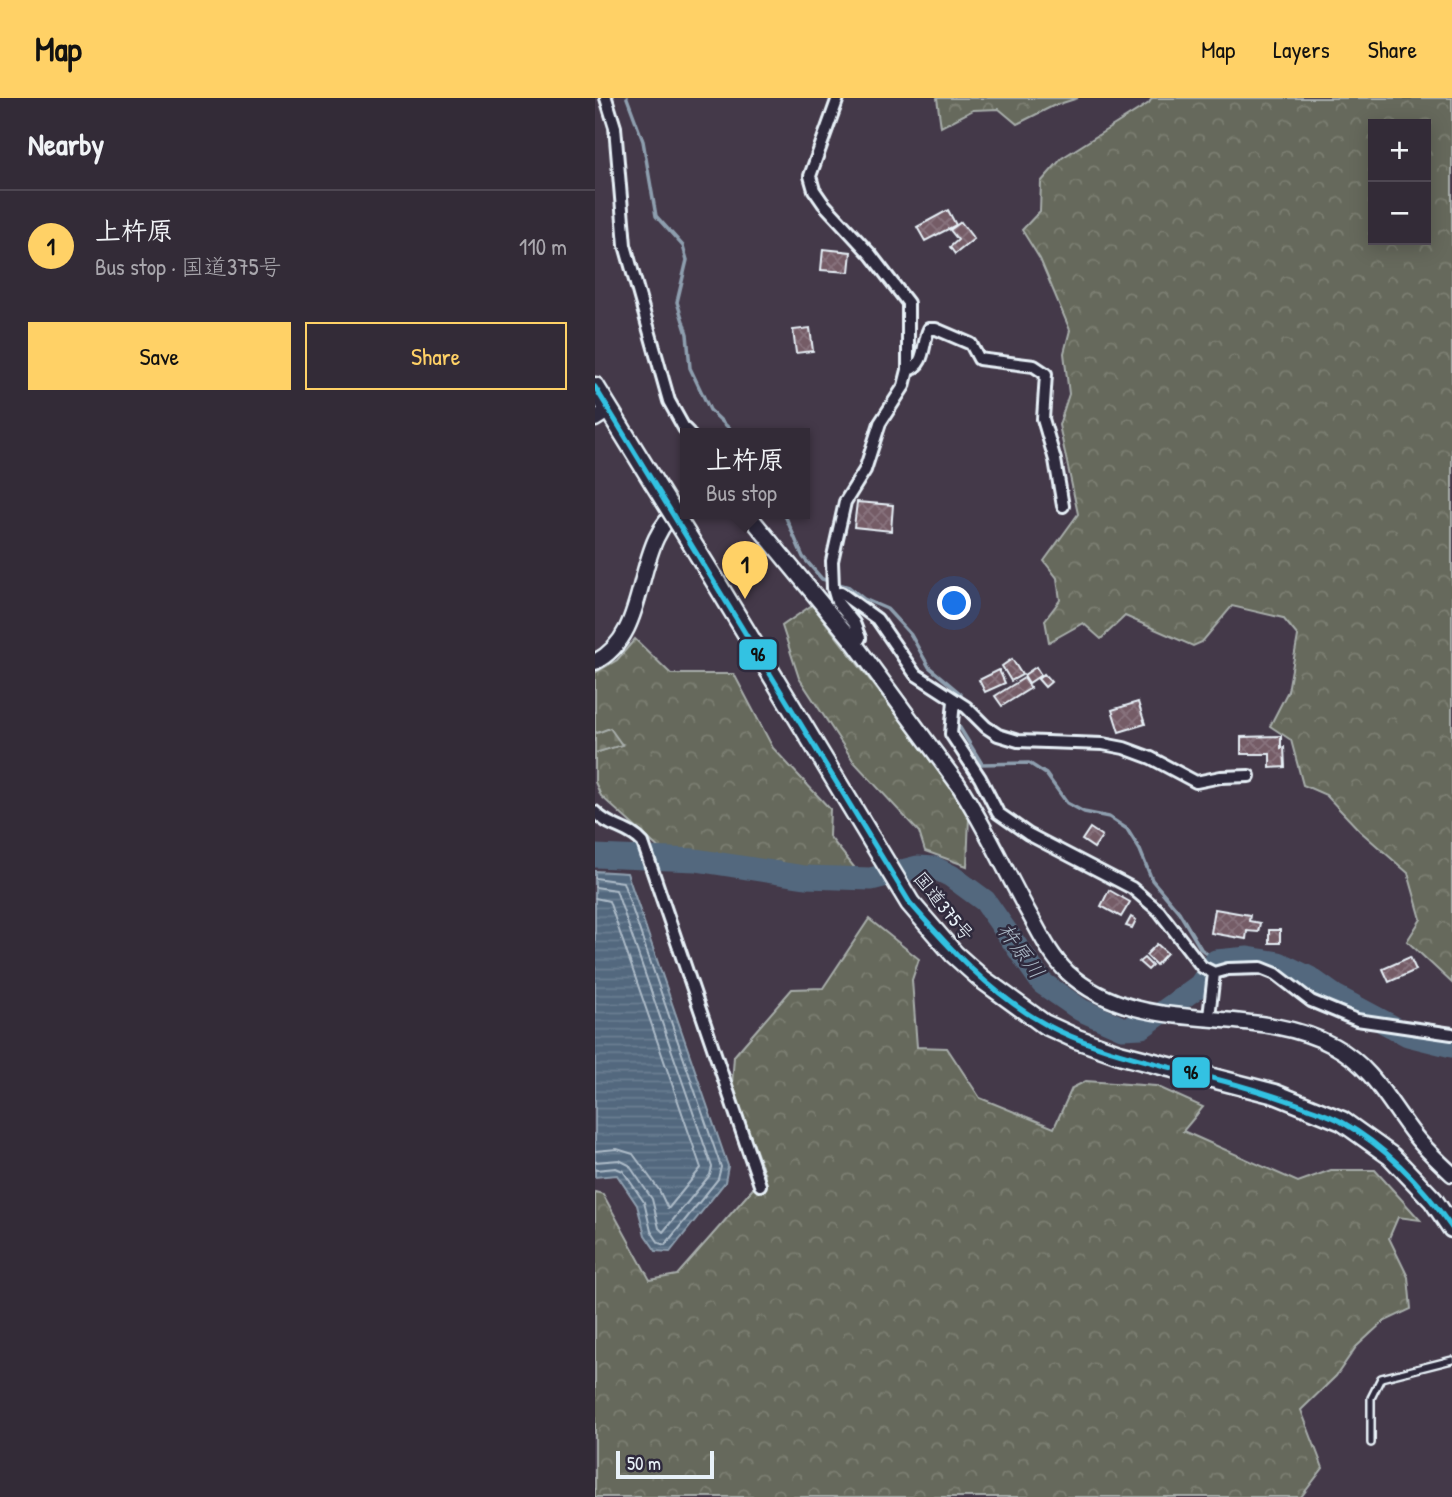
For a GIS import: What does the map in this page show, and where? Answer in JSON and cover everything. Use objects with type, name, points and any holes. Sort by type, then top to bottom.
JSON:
[{"type":"highway","name":"国道375号","points":[[595,387],[602,415],[653,481],[910,903],[954,954],[1015,1004],[1044,1024],[1077,1039],[1119,1054],[1275,1094],[1342,1121],[1391,1156],[1433,1200],[1452,1228]]},
{"type":"street","points":[[607,98],[615,127],[625,245],[669,401],[684,428]]},
{"type":"street","points":[[838,98],[810,176],[814,190],[871,255],[908,303],[908,370],[904,386],[880,423],[865,470],[845,502],[832,561],[837,602],[854,624],[860,638],[855,644]]},
{"type":"street","points":[[908,370],[914,368],[922,356],[929,329],[936,329],[971,344],[979,359],[1034,366],[1046,374],[1043,419],[1055,460],[1063,506]]},
{"type":"street","points":[[595,662],[612,650],[628,625],[659,529],[680,508]]},
{"type":"street","points":[[752,519],[855,644],[964,792],[1048,949],[1066,971],[1103,996],[1133,1008],[1161,1014],[1209,1017],[1290,1029],[1336,1047],[1361,1064],[1374,1078],[1415,1136],[1452,1174]]},
{"type":"street","points":[[833,586],[877,619],[915,674],[966,708],[997,734],[1018,741],[1103,744],[1124,748],[1196,782],[1221,777],[1249,776]]},
{"type":"street","points":[[954,701],[951,734],[980,778],[998,813],[1028,834],[1132,888],[1159,911],[1202,967],[1214,973],[1228,969],[1261,968],[1276,974],[1311,1001],[1357,1020],[1452,1034]]},
{"type":"street","points":[[595,812],[613,825],[633,832],[643,843],[760,1185]]},
{"type":"street","points":[[1209,1017],[1214,973]]},
{"type":"lane","points":[[1371,1443],[1371,1398],[1381,1378],[1452,1360]]},
{"type":"green space","points":[[937,98],[1078,98],[1053,106],[1017,124],[999,109],[973,110],[941,127]]},
{"type":"green space","points":[[1152,98],[1452,98],[1452,983],[1407,941],[1421,919],[1408,873],[1360,831],[1326,795],[1303,785],[1291,740],[1270,726],[1288,691],[1298,636],[1283,618],[1232,606],[1202,642],[1193,646],[1125,616],[1101,639],[1083,623],[1049,642],[1045,620],[1060,600],[1057,578],[1044,561],[1078,514],[1059,425],[1069,394],[1064,353],[1070,330],[1040,259],[1022,230],[1040,211],[1041,182],[1062,158],[1149,103]]},
{"type":"green space","points":[[812,605],[944,776],[969,817],[967,866],[925,851],[919,832],[854,762],[799,678],[782,626]]},
{"type":"green space","points":[[635,639],[671,674],[734,674],[773,748],[830,809],[829,836],[858,872],[801,869],[662,851],[601,796],[595,782],[595,753],[622,744],[596,734],[595,673],[617,660]]},
{"type":"green space","points":[[610,728],[622,745],[595,753],[595,731],[597,733]]},
{"type":"green space","points":[[869,919],[919,959],[912,980],[917,1047],[947,1048],[980,1098],[1054,1128],[1072,1088],[1086,1081],[1156,1086],[1203,1107],[1183,1131],[1298,1182],[1331,1170],[1375,1170],[1420,1220],[1398,1217],[1389,1238],[1408,1277],[1411,1309],[1383,1322],[1356,1347],[1336,1376],[1301,1410],[1323,1468],[1301,1497],[595,1497],[595,1192],[603,1194],[650,1280],[677,1275],[765,1175],[732,1085],[734,1056],[792,989],[823,988]]},
{"type":"water","points":[[595,871],[627,873],[728,1166],[725,1182],[670,1252],[656,1251],[645,1235],[637,1205],[617,1175],[595,1177]]},
{"type":"building","points":[[948,210],[956,225],[925,241],[917,227]]},
{"type":"building","points":[[961,222],[974,239],[955,254],[950,247],[958,240],[950,230]]},
{"type":"building","points":[[823,249],[851,252],[849,272],[821,270]]},
{"type":"building","points":[[810,328],[813,351],[796,353],[793,330]]},
{"type":"building","points":[[857,502],[893,505],[891,531],[854,527]]},
{"type":"building","points":[[1012,659],[1022,675],[1011,681],[1002,666]]},
{"type":"building","points":[[1036,667],[1041,675],[1029,683],[1024,675]]},
{"type":"building","points":[[999,670],[1005,683],[985,692],[979,680]]},
{"type":"building","points":[[1044,674],[1051,682],[1045,687],[1038,679]]},
{"type":"building","points":[[1024,678],[1031,688],[1002,706],[995,696]]},
{"type":"building","points":[[1138,702],[1145,724],[1119,732],[1112,710]]},
{"type":"building","points":[[1281,736],[1285,767],[1270,768],[1270,754],[1241,754],[1241,737]]},
{"type":"building","points":[[1090,828],[1102,836],[1094,848],[1082,840]]},
{"type":"building","points":[[1109,890],[1130,902],[1121,917],[1101,906]]},
{"type":"building","points":[[1215,909],[1250,915],[1249,921],[1260,923],[1258,932],[1247,931],[1246,939],[1211,933]]},
{"type":"building","points":[[1131,917],[1136,920],[1132,928],[1126,926]]},
{"type":"building","points":[[1269,930],[1280,930],[1280,943],[1269,943]]},
{"type":"building","points":[[1157,944],[1167,953],[1156,965],[1146,955]]},
{"type":"building","points":[[1410,957],[1416,970],[1389,982],[1383,969]]},
{"type":"building","points":[[1144,958],[1152,966],[1148,970],[1139,962]]},
{"type":"waterway","points":[[627,98],[643,141],[656,216],[683,246],[687,260],[677,302],[687,334],[690,368],[710,410],[729,428]]},
{"type":"waterway","points":[[787,519],[803,557],[822,579],[849,587],[864,599],[887,609],[911,635],[929,667],[961,694],[957,723],[982,764],[1029,763],[1046,774],[1067,803],[1084,812],[1109,817],[1127,829],[1140,850],[1152,880],[1179,912],[1201,949],[1216,961]]},
{"type":"waterway","name":"杵原川","points":[[595,856],[696,860],[805,877],[871,879],[918,867],[935,868],[951,876],[985,901],[1042,983],[1081,1010],[1122,1028],[1142,1027],[1200,985],[1216,961],[1248,958],[1279,963],[1408,1035],[1452,1046]]},
{"type":"transit line","name":"96","points":[[595,387],[910,903],[972,970],[1025,1012],[1088,1043],[1255,1090],[1338,1120],[1375,1144],[1403,1169],[1429,1197],[1452,1228]]},
{"type":"place","name":"上杵原","points":[[745,599]]}]
